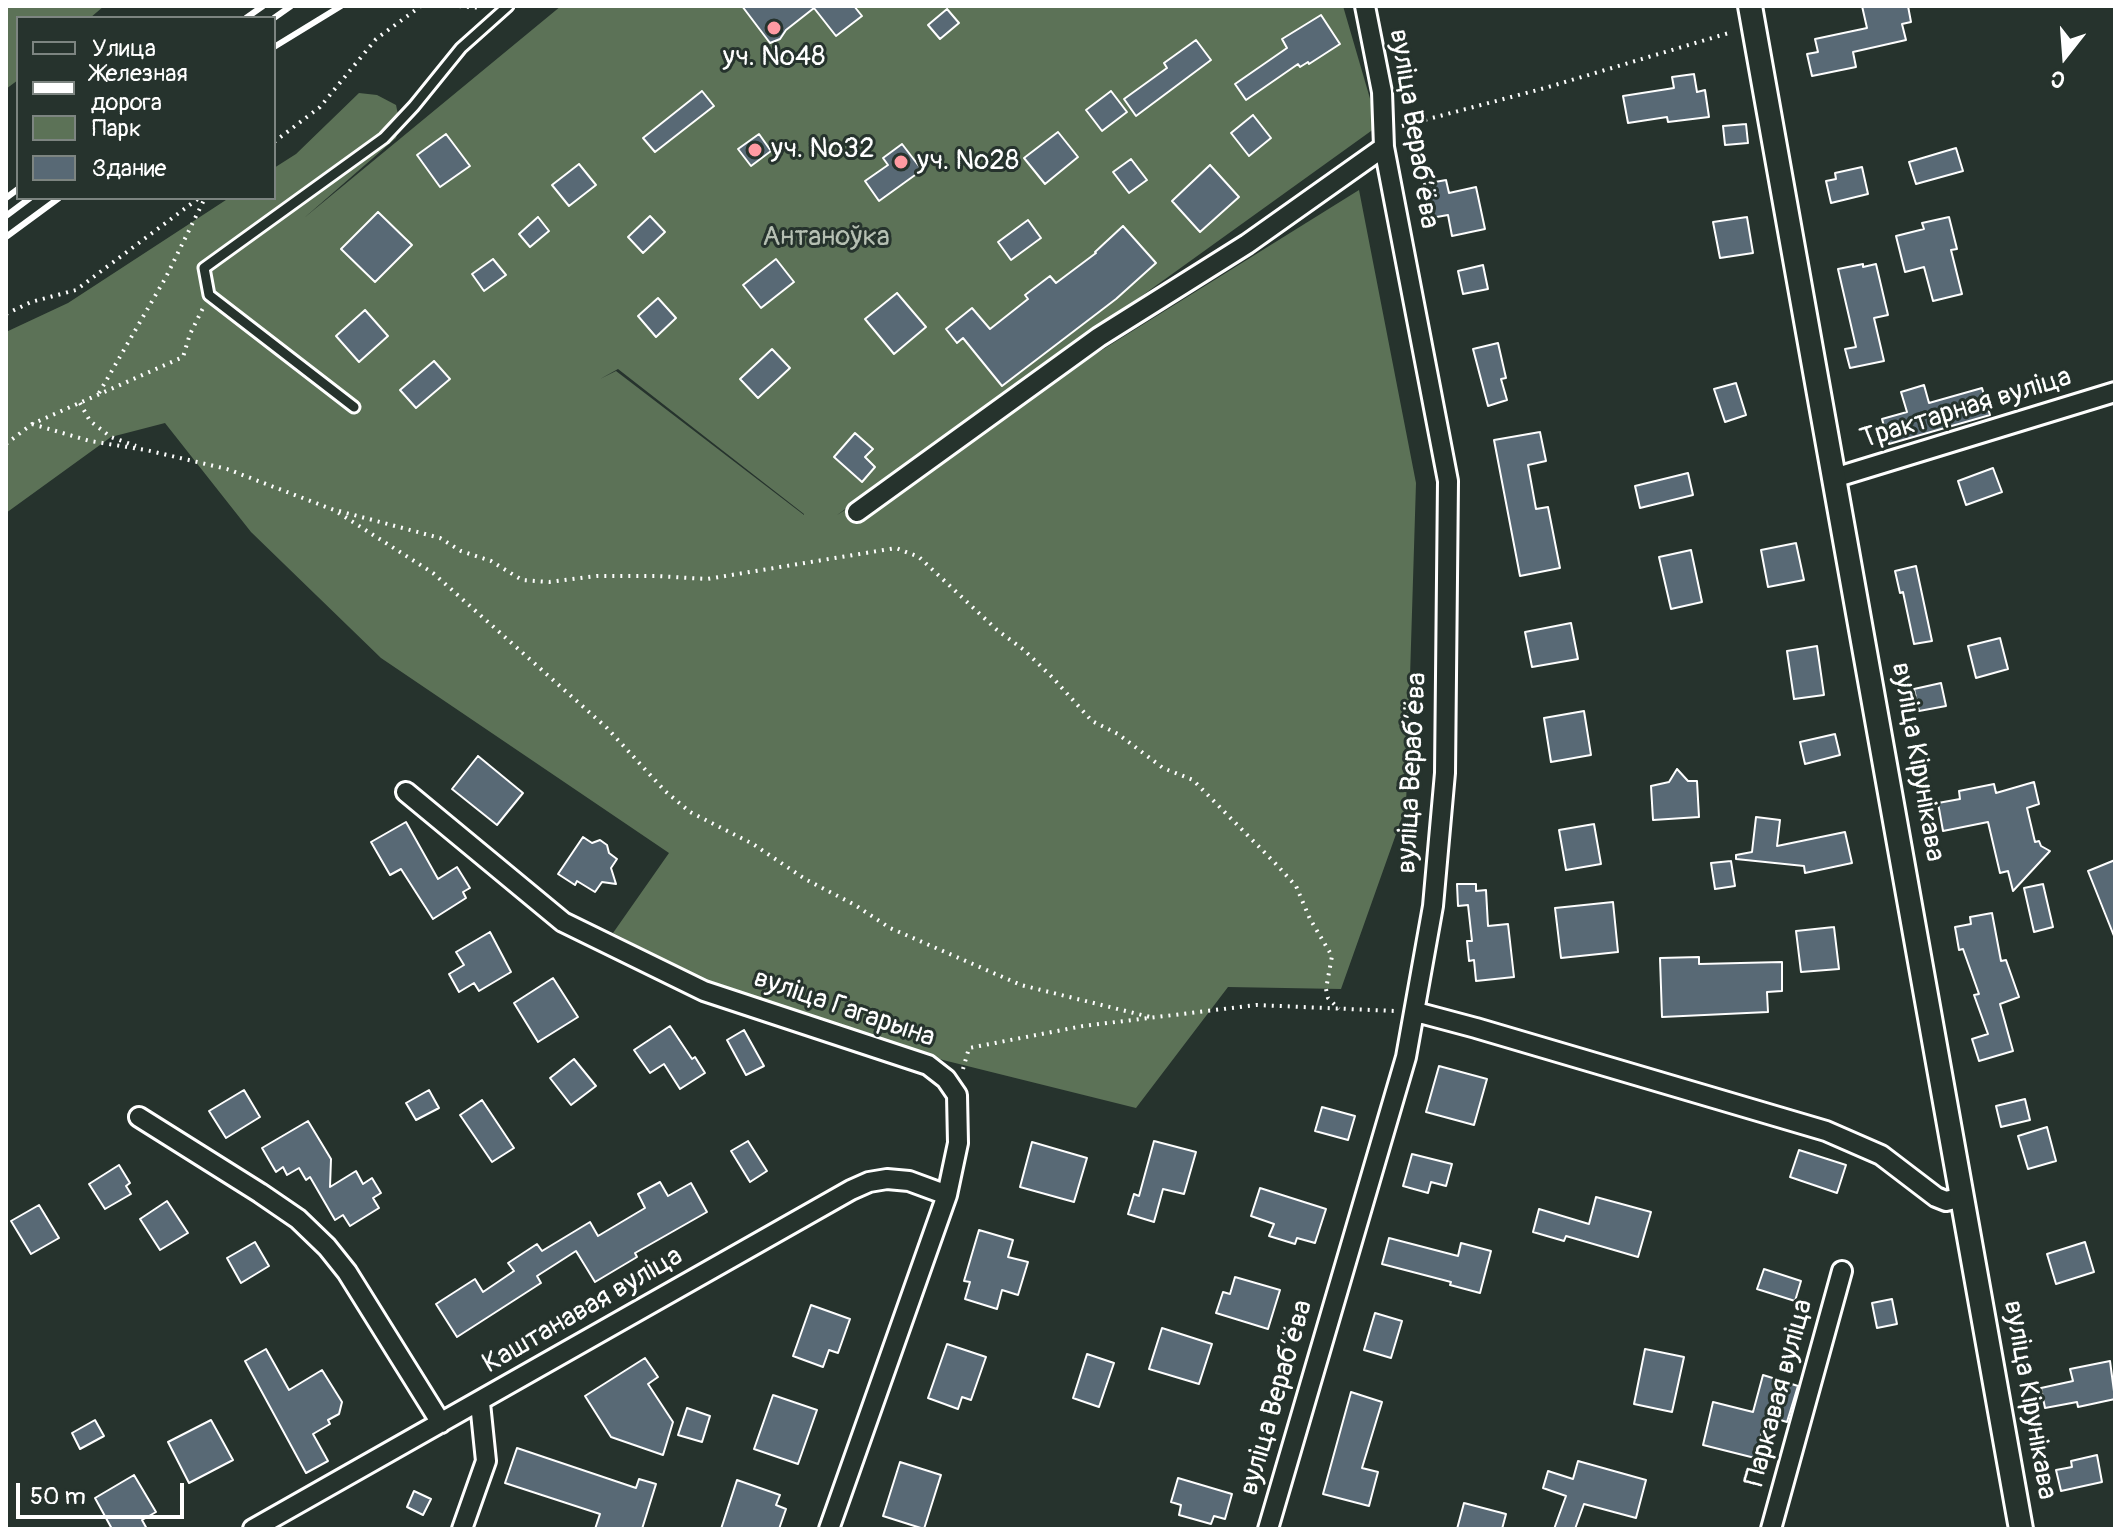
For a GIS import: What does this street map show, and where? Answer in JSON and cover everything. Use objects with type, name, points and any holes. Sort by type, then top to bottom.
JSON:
[{"type":"street","name":"вуліца Верабʼёва","points":[[1268,1529],[1406,1057],[1433,906],[1445,773],[1448,481],[1384,139],[1382,92],[1362,7]]},
{"type":"street","name":"вуліца Кірунікава","points":[[1751,16],[2021,1529]]},
{"type":"street","points":[[857,512],[1099,337],[1247,244],[1384,139]]},
{"type":"street","name":"Трактарная вуліца","points":[[1834,478],[2115,392]]},
{"type":"street","name":"вуліца Гагарына","points":[[406,792],[563,922],[704,991],[928,1065],[946,1079],[957,1095]]},
{"type":"street","points":[[1416,1012],[1826,1131],[1881,1155],[1936,1197],[1946,1201],[1963,1197]]},
{"type":"street","points":[[829,1529],[947,1195],[958,1143],[957,1095]]},
{"type":"street","points":[[139,1117],[298,1219],[327,1247],[347,1272],[441,1423]]},
{"type":"street","name":"Каштанавая вуліца","points":[[253,1529],[869,1182],[887,1179],[909,1181],[947,1195]]},
{"type":"street","name":"Паркавая вуліца","points":[[1771,1529],[1842,1271]]},
{"type":"street","points":[[462,1529],[486,1461],[480,1403]]},
{"type":"lane","points":[[354,407],[209,295],[204,268],[384,138],[461,48],[508,6]]},
{"type":"path","points":[[276,140],[320,107],[376,39],[421,6]]},
{"type":"path","points":[[1384,139],[1545,88],[1751,16]]},
{"type":"path","points":[[6,314],[31,302],[76,290],[199,200]]},
{"type":"path","points":[[98,395],[166,277],[201,200]]},
{"type":"path","points":[[6,444],[32,424],[183,357],[190,334],[209,295]]},
{"type":"path","points":[[80,403],[90,421],[111,437],[146,450]]},
{"type":"path","points":[[32,424],[90,441],[227,469],[334,510],[440,538],[461,551],[491,561],[522,580],[549,582],[597,576],[707,579],[896,548],[919,557],[1043,668],[1092,721],[1118,734],[1163,768],[1193,780],[1275,863],[1296,886],[1310,919],[1332,956],[1326,989],[1328,998],[1339,1009]]},
{"type":"path","points":[[334,510],[433,573],[607,728],[665,791],[690,812],[753,844],[805,879],[855,905],[890,928],[1021,985],[1154,1018]]},
{"type":"path","points":[[957,1095],[969,1048],[1083,1026],[1256,1005],[1416,1012]]},
{"type":"green space","points":[[6,6],[104,6],[92,16],[16,16],[16,82],[6,89]]},
{"type":"green space","name":"Антаноўка","points":[[561,6],[1343,6],[1378,126],[837,515],[1359,190],[1416,483],[1406,806],[1341,989],[1228,987],[1136,1108],[943,1060],[710,982],[613,933],[669,853],[381,658],[251,532],[165,423],[111,437],[6,513],[6,332],[68,303],[226,200],[276,200],[276,167],[296,154],[359,93],[377,95],[396,105],[400,124],[396,138],[304,218]],"holes":[[[618,369],[804,515],[616,371],[600,379]]]},
{"type":"building","points":[[742,6],[854,6],[862,16],[836,36],[814,8],[786,30],[780,39],[770,43]]},
{"type":"building","points":[[1862,6],[1908,6],[1911,22],[1902,24],[1906,40],[1853,52],[1856,67],[1812,76],[1807,54],[1818,52],[1815,39],[1867,28]]},
{"type":"building","points":[[947,9],[959,23],[940,39],[928,25]]},
{"type":"building","points":[[1321,15],[1340,44],[1309,64],[1300,67],[1298,64],[1246,100],[1235,84],[1287,48],[1282,39]]},
{"type":"building","points":[[1196,40],[1211,60],[1136,116],[1124,99],[1167,68],[1164,63]]},
{"type":"building","points":[[1694,74],[1697,92],[1705,90],[1709,117],[1668,122],[1667,117],[1628,123],[1623,96],[1674,88],[1672,77]]},
{"type":"building","points":[[702,91],[714,106],[655,152],[643,138]]},
{"type":"building","points":[[1111,91],[1127,112],[1102,131],[1086,110]]},
{"type":"building","points":[[1253,115],[1271,138],[1249,156],[1231,133]]},
{"type":"building","points":[[1746,124],[1748,143],[1725,145],[1723,126]]},
{"type":"building","points":[[1058,132],[1078,157],[1045,184],[1024,158]]},
{"type":"building","points":[[446,134],[470,166],[440,187],[417,155]]},
{"type":"building","name":"уч. №32","points":[[759,134],[771,151],[751,166],[738,149]]},
{"type":"building","points":[[902,144],[922,170],[879,201],[865,181],[888,165],[883,158]]},
{"type":"building","points":[[1956,148],[1963,171],[1916,184],[1909,162]]},
{"type":"building","points":[[1131,159],[1147,180],[1129,193],[1113,172]]},
{"type":"building","points":[[579,164],[596,185],[569,206],[552,185]]},
{"type":"building","points":[[1210,165],[1239,197],[1200,232],[1172,201]]},
{"type":"building","points":[[1862,167],[1868,194],[1831,203],[1826,181],[1836,179],[1835,173]]},
{"type":"building","points":[[1446,180],[1449,193],[1476,187],[1485,229],[1452,236],[1448,215],[1431,218],[1424,184]]},
{"type":"building","points":[[378,212],[412,245],[375,282],[341,249]]},
{"type":"building","points":[[650,216],[665,232],[643,253],[628,237]]},
{"type":"building","points":[[538,217],[549,231],[530,247],[519,234]]},
{"type":"building","points":[[1747,217],[1753,253],[1720,258],[1713,222]]},
{"type":"building","points":[[1949,217],[1957,249],[1951,250],[1962,294],[1933,301],[1924,267],[1905,272],[1896,236],[1924,229],[1922,223]]},
{"type":"building","points":[[1028,220],[1041,238],[1011,260],[998,242]]},
{"type":"building","points":[[1123,226],[1156,263],[1116,299],[1002,386],[963,338],[957,343],[946,329],[972,308],[990,329],[1028,299],[1025,295],[1050,276],[1056,283],[1096,253]]},
{"type":"building","points":[[493,259],[506,275],[484,291],[472,274]]},
{"type":"building","points":[[776,259],[794,282],[761,308],[743,285]]},
{"type":"building","points":[[1863,264],[1863,267],[1876,264],[1888,315],[1874,318],[1884,361],[1850,368],[1845,349],[1856,347],[1838,269]]},
{"type":"building","points":[[1483,265],[1488,289],[1463,294],[1458,271]]},
{"type":"building","points":[[897,293],[926,327],[894,354],[865,319]]},
{"type":"building","points":[[658,298],[676,318],[656,337],[638,316]]},
{"type":"building","points":[[365,310],[388,336],[359,362],[336,336]]},
{"type":"building","points":[[1498,343],[1506,378],[1501,379],[1507,400],[1488,406],[1473,349]]},
{"type":"building","points":[[772,349],[790,368],[758,398],[740,379]]},
{"type":"building","points":[[434,361],[450,379],[416,408],[400,390]]},
{"type":"building","points":[[1736,383],[1746,415],[1725,422],[1714,389]]},
{"type":"building","points":[[1924,385],[1929,403],[1982,388],[1990,415],[1889,444],[1882,419],[1907,412],[1901,392]]},
{"type":"building","points":[[1540,432],[1546,461],[1528,465],[1536,509],[1548,507],[1560,568],[1520,576],[1494,440]]},
{"type":"building","points":[[855,433],[873,449],[865,457],[875,467],[862,482],[834,457]]},
{"type":"building","points":[[1993,468],[2002,492],[1966,505],[1958,481]]},
{"type":"building","points":[[1688,473],[1693,495],[1640,508],[1635,486]]},
{"type":"building","points":[[1796,543],[1804,580],[1768,587],[1761,550]]},
{"type":"building","points":[[1691,550],[1702,602],[1671,609],[1659,557]]},
{"type":"building","points":[[1916,566],[1932,641],[1914,644],[1903,592],[1900,593],[1895,571]]},
{"type":"building","points":[[1571,623],[1578,659],[1532,667],[1525,632]]},
{"type":"building","points":[[2000,638],[2008,669],[1976,678],[1968,646]]},
{"type":"building","points":[[1817,646],[1824,695],[1794,699],[1787,651]]},
{"type":"building","points":[[1941,683],[1946,706],[1919,711],[1914,689]]},
{"type":"building","points":[[1584,711],[1591,755],[1551,762],[1544,718]]},
{"type":"building","points":[[1835,734],[1840,755],[1805,764],[1800,742]]},
{"type":"building","points":[[478,756],[523,793],[497,825],[452,789]]},
{"type":"building","points":[[1677,769],[1688,781],[1697,781],[1699,817],[1653,820],[1651,786],[1669,782]]},
{"type":"building","points":[[2034,782],[2039,804],[2027,808],[2035,842],[2039,841],[2050,851],[2013,891],[2008,871],[2000,873],[1988,822],[1943,831],[1938,803],[1960,799],[1959,791],[1994,784],[1996,793]]},
{"type":"building","points":[[1756,817],[1780,820],[1777,846],[1845,832],[1852,863],[1805,873],[1804,866],[1736,859],[1736,855],[1752,852]]},
{"type":"building","points":[[406,822],[438,879],[457,867],[470,888],[463,892],[466,898],[433,919],[401,869],[390,875],[371,842]]},
{"type":"building","points":[[1594,824],[1601,864],[1566,870],[1559,830]]},
{"type":"building","points":[[583,837],[592,843],[600,840],[617,859],[611,868],[616,884],[602,882],[595,892],[577,881],[575,885],[558,874]]},
{"type":"building","points":[[2115,860],[2115,936],[2114,936],[2088,871]]},
{"type":"building","points":[[1731,861],[1735,886],[1715,889],[1711,863]]},
{"type":"building","points":[[1457,884],[1476,884],[1476,891],[1486,890],[1488,926],[1508,924],[1514,977],[1476,981],[1474,960],[1469,961],[1467,941],[1472,941],[1468,905],[1458,906]]},
{"type":"building","points":[[2043,884],[2053,927],[2034,932],[2024,888]]},
{"type":"building","points":[[1613,902],[1618,952],[1561,958],[1555,908]]},
{"type":"building","points":[[1992,913],[2001,961],[2006,960],[2019,997],[2000,1004],[2013,1051],[1979,1061],[1972,1039],[1988,1034],[1974,995],[1979,994],[1963,949],[1959,950],[1955,927],[1971,924],[1970,917]]},
{"type":"building","points":[[1834,927],[1839,969],[1801,972],[1796,931]]},
{"type":"building","points":[[490,932],[511,972],[479,991],[474,983],[459,992],[449,974],[464,965],[456,952]]},
{"type":"building","points":[[1699,957],[1699,964],[1782,962],[1782,991],[1767,992],[1768,1012],[1662,1017],[1660,958]]},
{"type":"building","points":[[553,978],[578,1017],[538,1042],[514,1003]]},
{"type":"building","points":[[670,1026],[705,1073],[680,1089],[664,1064],[650,1073],[634,1050]]},
{"type":"building","points":[[744,1030],[764,1066],[746,1075],[727,1040]]},
{"type":"building","points":[[574,1059],[596,1086],[571,1105],[550,1078]]},
{"type":"building","points":[[1439,1066],[1487,1079],[1474,1125],[1426,1112]]},
{"type":"building","points":[[244,1090],[260,1117],[226,1138],[209,1111]]},
{"type":"building","points":[[429,1090],[439,1108],[416,1120],[406,1103]]},
{"type":"building","points":[[2025,1099],[2030,1120],[2001,1127],[1996,1106]]},
{"type":"building","points":[[482,1100],[514,1148],[492,1162],[460,1115]]},
{"type":"building","points":[[1322,1107],[1355,1116],[1348,1140],[1315,1131]]},
{"type":"building","points":[[308,1121],[331,1159],[330,1187],[356,1171],[363,1184],[372,1178],[381,1193],[373,1198],[379,1208],[350,1226],[343,1215],[335,1220],[310,1177],[306,1180],[299,1168],[287,1175],[283,1167],[276,1172],[262,1148]]},
{"type":"building","points":[[2047,1127],[2056,1161],[2028,1169],[2018,1136]]},
{"type":"building","points":[[748,1141],[767,1171],[750,1182],[731,1151]]},
{"type":"building","points":[[1154,1141],[1196,1152],[1184,1194],[1163,1189],[1154,1222],[1128,1214],[1134,1194],[1139,1196]]},
{"type":"building","points":[[1032,1142],[1087,1158],[1074,1202],[1020,1187]]},
{"type":"building","points":[[1799,1150],[1846,1165],[1837,1193],[1790,1177]]},
{"type":"building","points":[[1412,1154],[1452,1164],[1446,1186],[1431,1182],[1428,1193],[1403,1186]]},
{"type":"building","points":[[119,1165],[130,1183],[126,1186],[131,1194],[105,1209],[89,1184]]},
{"type":"building","points":[[660,1182],[668,1196],[691,1183],[707,1212],[635,1253],[637,1257],[595,1282],[576,1251],[537,1276],[541,1283],[457,1337],[436,1304],[475,1279],[483,1292],[514,1271],[508,1263],[537,1244],[542,1251],[590,1222],[598,1236],[645,1208],[638,1194]]},
{"type":"building","points":[[1260,1188],[1326,1209],[1315,1243],[1297,1238],[1295,1244],[1269,1236],[1274,1224],[1251,1216]]},
{"type":"building","points":[[1596,1197],[1651,1212],[1638,1257],[1566,1236],[1564,1241],[1533,1232],[1539,1209],[1589,1224]]},
{"type":"building","points":[[167,1201],[188,1233],[160,1250],[140,1219]]},
{"type":"building","points":[[39,1205],[59,1238],[31,1254],[11,1221]]},
{"type":"building","points":[[979,1230],[1013,1240],[1008,1257],[1028,1262],[1018,1295],[1002,1290],[997,1309],[965,1299],[970,1282],[964,1281]]},
{"type":"building","points":[[1389,1238],[1458,1256],[1461,1243],[1491,1251],[1480,1293],[1382,1264]]},
{"type":"building","points":[[255,1242],[269,1266],[241,1283],[227,1258]]},
{"type":"building","points":[[2085,1242],[2094,1272],[2056,1284],[2047,1254]]},
{"type":"building","points":[[1764,1269],[1801,1281],[1795,1301],[1757,1289]]},
{"type":"building","points":[[1235,1277],[1280,1290],[1268,1329],[1216,1313],[1223,1292],[1230,1294]]},
{"type":"building","points":[[1892,1299],[1897,1324],[1877,1328],[1872,1303]]},
{"type":"building","points":[[811,1305],[850,1319],[838,1353],[829,1350],[823,1367],[793,1356]]},
{"type":"building","points":[[1375,1313],[1402,1321],[1391,1358],[1364,1350]]},
{"type":"building","points":[[1162,1328],[1212,1344],[1199,1384],[1149,1369]]},
{"type":"building","points":[[947,1344],[986,1357],[971,1400],[962,1397],[958,1409],[928,1398]]},
{"type":"building","points":[[266,1349],[289,1390],[322,1370],[342,1402],[339,1414],[328,1420],[330,1424],[313,1434],[328,1461],[306,1473],[245,1361]]},
{"type":"building","points":[[1645,1349],[1684,1357],[1672,1412],[1634,1404]]},
{"type":"building","points":[[1087,1354],[1114,1363],[1099,1407],[1073,1398]]},
{"type":"building","points":[[645,1358],[658,1377],[648,1384],[673,1422],[663,1455],[611,1437],[585,1396]]},
{"type":"building","points":[[2110,1361],[2115,1399],[2078,1407],[2077,1402],[2045,1408],[2041,1388],[2073,1381],[2070,1369]]},
{"type":"building","points":[[1763,1375],[1798,1386],[1787,1422],[1766,1416],[1755,1458],[1703,1445],[1713,1402],[1753,1412]]},
{"type":"building","points":[[1351,1392],[1382,1402],[1362,1468],[1378,1472],[1369,1506],[1323,1494]]},
{"type":"building","points":[[773,1395],[817,1410],[798,1464],[754,1449]]},
{"type":"building","points":[[687,1408],[710,1416],[702,1442],[678,1435]]},
{"type":"building","points":[[95,1420],[104,1436],[80,1449],[72,1433]]},
{"type":"building","points":[[211,1420],[233,1460],[189,1483],[168,1442]]},
{"type":"building","points":[[517,1448],[636,1488],[639,1479],[656,1484],[642,1529],[595,1529],[600,1514],[505,1483]]},
{"type":"building","points":[[2097,1455],[2102,1482],[2061,1491],[2056,1470],[2072,1467],[2071,1461]]},
{"type":"building","points":[[1578,1461],[1646,1480],[1636,1518],[1584,1504],[1575,1529],[1554,1529],[1566,1496],[1543,1488],[1548,1471],[1573,1479]]},
{"type":"building","points":[[900,1462],[941,1475],[924,1529],[883,1516]]},
{"type":"building","points":[[134,1475],[156,1512],[142,1520],[147,1529],[112,1529],[95,1498]]},
{"type":"building","points":[[1178,1478],[1232,1494],[1225,1519],[1214,1516],[1211,1524],[1179,1515],[1181,1505],[1171,1502]]},
{"type":"building","points":[[737,1480],[780,1495],[776,1505],[786,1509],[779,1529],[721,1529]]},
{"type":"building","points":[[414,1491],[431,1499],[423,1515],[407,1507]]},
{"type":"building","points":[[1464,1503],[1506,1514],[1502,1529],[1457,1529]]},
{"type":"railway","points":[[249,16],[263,6]]},
{"type":"railway","points":[[276,17],[291,6]]},
{"type":"railway","points":[[276,46],[341,6]]},
{"type":"railway","points":[[6,198],[16,190]]},
{"type":"railway","points":[[6,216],[27,200]]},
{"type":"railway","points":[[6,237],[56,200]]},
{"type":"place","name":"уч. №48","points":[[774,28]]},
{"type":"place","name":"уч. №32","points":[[755,150]]},
{"type":"place","name":"уч. №28","points":[[901,162]]}]
